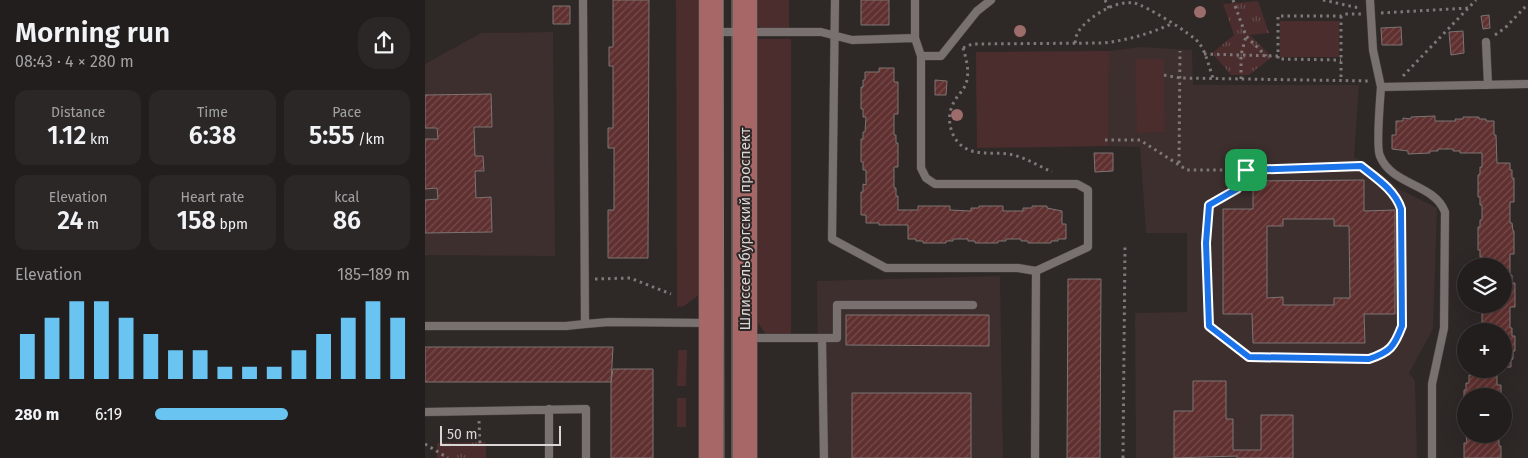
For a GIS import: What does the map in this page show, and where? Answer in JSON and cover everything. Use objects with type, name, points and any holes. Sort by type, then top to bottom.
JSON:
[{"type":"main road","points":[[711,0],[711,458]]},
{"type":"main road","name":"Шлиссельбургский проспект","points":[[745,0],[745,458]]},
{"type":"lane","points":[[583,0],[585,324]]},
{"type":"lane","points":[[835,0],[832,239],[886,268],[1018,268],[1036,271],[1088,246],[1088,190],[1077,184],[935,184],[926,178],[921,168],[921,56],[915,38],[915,0]]},
{"type":"lane","points":[[921,56],[941,56],[977,11],[991,0]]},
{"type":"lane","points":[[1370,0],[1373,50],[1381,84],[1379,155],[1388,170],[1399,178],[1433,195],[1441,202],[1445,212],[1444,328],[1433,384],[1431,458]]},
{"type":"lane","points":[[711,32],[821,32],[852,40],[915,38]]},
{"type":"lane","points":[[1486,42],[1488,85]]},
{"type":"lane","points":[[1381,84],[1393,87],[1528,84]]},
{"type":"lane","points":[[1035,458],[1036,271]]},
{"type":"lane","points":[[745,338],[837,338],[837,305],[973,305]]},
{"type":"lane","points":[[425,326],[566,326],[609,322],[711,323]]},
{"type":"lane","points":[[822,338],[823,458]]},
{"type":"lane","points":[[549,409],[549,458]]},
{"type":"lane","points":[[425,412],[586,409],[586,458]]},
{"type":"path","points":[[1105,0],[1109,8]]},
{"type":"path","points":[[1233,0],[1246,36],[1267,56]]},
{"type":"path","points":[[1323,0],[1362,8],[1370,14]]},
{"type":"path","points":[[1393,87],[1476,0]]},
{"type":"path","points":[[1075,43],[1077,33],[1088,22],[1109,8],[1124,3],[1135,3],[1158,14],[1193,37],[1200,44],[1213,78]]},
{"type":"path","points":[[1486,42],[1505,28],[1528,4]]},
{"type":"path","points":[[1341,60],[1278,59],[1278,16],[1341,16],[1344,14],[1468,8]]},
{"type":"path","points":[[1341,16],[1341,80]]},
{"type":"path","points":[[963,48],[972,44],[1122,41],[1153,32],[1171,24]]},
{"type":"path","points":[[1241,79],[1241,55],[1246,36]]},
{"type":"path","points":[[954,40],[963,48],[968,66],[967,80],[949,114],[951,129],[957,141],[964,148],[973,152],[1013,155],[1077,184]]},
{"type":"path","points":[[1179,164],[1180,51]]},
{"type":"path","points":[[1204,54],[1278,56]]},
{"type":"path","points":[[1164,74],[1180,78],[1341,80],[1381,84]]},
{"type":"path","points":[[1105,140],[1140,140],[1187,170],[1361,166],[1383,184],[1397,199],[1401,209],[1402,326],[1397,340],[1385,353],[1369,359],[1249,357],[1209,326],[1206,243],[1209,205],[1237,189],[1246,170]]},
{"type":"path","points":[[1123,458],[1125,245]]},
{"type":"path","points":[[585,279],[631,278],[671,294]]},
{"type":"path","points":[[479,411],[480,446]]},
{"type":"path","points":[[425,444],[448,458]]},
{"type":"shaded area","points":[[553,32],[555,256],[425,255],[425,64],[481,33]]},
{"type":"shaded area","points":[[1141,47],[1192,50],[1193,85],[1359,85],[1354,157],[1383,175],[1399,189],[1437,208],[1433,329],[1409,373],[1415,380],[1417,458],[1136,458],[1135,313],[1187,312],[1187,233],[1146,233],[1140,147],[977,148],[976,52],[1109,51]]},
{"type":"shaded area","points":[[1000,276],[1003,458],[819,458],[817,281]]},
{"type":"green space","points":[[676,0],[698,0],[699,295],[684,306],[677,307]]},
{"type":"green space","points":[[755,0],[789,0],[789,28],[761,28],[755,23]]},
{"type":"green space","points":[[1258,1],[1269,33],[1250,35],[1272,57],[1249,75],[1231,75],[1212,53],[1234,35],[1223,4]]},
{"type":"green space","points":[[1280,21],[1339,21],[1339,57],[1280,57]]},
{"type":"green space","points":[[758,39],[791,39],[791,334],[766,334],[757,322]]},
{"type":"green space","points":[[1109,51],[1108,146],[977,148],[976,52]]},
{"type":"green space","points":[[1135,59],[1164,59],[1165,132],[1137,133]]},
{"type":"green space","points":[[678,350],[687,350],[686,386],[677,386]]},
{"type":"green space","points":[[677,398],[686,398],[686,427],[677,427]]},
{"type":"green space","points":[[486,442],[486,458],[437,458],[437,443]]},
{"type":"building","points":[[613,0],[649,0],[648,258],[608,258],[608,210],[614,210],[614,148],[608,148],[608,128],[613,128],[613,66],[609,66],[609,47],[613,47]]},
{"type":"building","points":[[861,0],[889,0],[889,25],[861,25]]},
{"type":"building","points":[[553,6],[570,6],[570,24],[553,24]]},
{"type":"building","points":[[1489,15],[1490,28],[1483,29],[1481,16]]},
{"type":"building","points":[[1401,27],[1402,45],[1382,45],[1381,28]]},
{"type":"building","points":[[1463,31],[1464,53],[1451,55],[1449,32]]},
{"type":"building","points":[[879,68],[894,68],[894,82],[898,82],[898,114],[894,114],[894,135],[896,135],[896,143],[898,143],[898,167],[894,167],[894,188],[896,188],[896,196],[898,196],[898,210],[918,210],[918,206],[950,206],[950,210],[971,211],[971,208],[979,208],[979,206],[1003,206],[1003,211],[1023,211],[1023,208],[1032,208],[1032,206],[1047,206],[1047,208],[1062,211],[1062,224],[1066,224],[1066,239],[1058,239],[1058,241],[1051,241],[1051,243],[1028,243],[1028,241],[1021,241],[1021,239],[1006,239],[1006,241],[998,241],[998,243],[975,243],[975,241],[968,241],[968,239],[953,239],[953,241],[946,241],[946,243],[923,243],[923,241],[916,241],[916,239],[908,239],[908,225],[866,223],[866,215],[861,215],[861,192],[863,192],[863,184],[866,185],[866,170],[863,170],[863,162],[861,162],[861,139],[863,139],[863,132],[865,132],[866,117],[863,117],[863,109],[861,109],[861,87],[863,87],[863,80],[865,80],[865,72],[879,72]]},
{"type":"building","points":[[935,80],[947,81],[946,95],[935,95]]},
{"type":"building","points":[[491,94],[492,127],[474,127],[475,156],[483,156],[484,171],[475,171],[476,198],[491,197],[492,232],[425,233],[425,200],[438,199],[437,188],[425,189],[425,139],[438,139],[437,128],[425,128],[425,95]]},
{"type":"building","points":[[1435,116],[1435,121],[1456,121],[1455,119],[1463,119],[1463,117],[1479,117],[1479,119],[1486,119],[1486,121],[1494,121],[1497,163],[1510,163],[1512,178],[1514,178],[1514,202],[1510,202],[1510,223],[1512,223],[1514,231],[1514,254],[1510,254],[1510,258],[1482,258],[1480,257],[1480,250],[1478,250],[1478,227],[1480,227],[1480,220],[1482,220],[1482,205],[1480,205],[1480,197],[1478,197],[1478,175],[1480,174],[1480,167],[1482,167],[1482,153],[1460,153],[1460,151],[1453,151],[1453,149],[1438,149],[1438,151],[1430,151],[1430,153],[1408,154],[1408,151],[1392,149],[1392,135],[1396,135],[1396,121],[1403,121],[1403,118],[1411,119],[1411,117]]},
{"type":"building","points":[[1094,153],[1113,153],[1113,171],[1095,172]]},
{"type":"building","points":[[1364,180],[1364,211],[1395,210],[1395,314],[1364,314],[1365,343],[1253,343],[1252,314],[1223,314],[1223,209],[1253,209],[1253,181]],"holes":[[[1283,219],[1334,219],[1334,226],[1349,226],[1350,298],[1334,298],[1334,305],[1283,305],[1283,297],[1267,298],[1267,226],[1283,226]]]},
{"type":"building","points":[[1068,279],[1101,279],[1100,458],[1067,458]]},
{"type":"building","points":[[1512,283],[1515,283],[1515,307],[1512,307]]},
{"type":"building","points":[[1482,313],[1510,313],[1510,323],[1482,323]]},
{"type":"building","points":[[846,315],[989,315],[989,346],[846,345]]},
{"type":"building","points":[[1512,336],[1515,336],[1515,351],[1513,351],[1513,359]]},
{"type":"building","points":[[425,347],[613,347],[611,382],[425,382]]},
{"type":"building","points":[[613,369],[653,369],[653,458],[611,458],[611,382]]},
{"type":"building","points":[[1469,378],[1497,378],[1497,385],[1501,385],[1501,388],[1466,388],[1466,383],[1469,383]]},
{"type":"building","points":[[1193,381],[1226,381],[1226,419],[1233,419],[1233,450],[1261,450],[1261,415],[1293,415],[1293,458],[1237,458],[1237,456],[1174,458],[1174,411],[1193,411]]},
{"type":"building","points":[[852,393],[971,393],[971,458],[852,458]]},
{"type":"building","points":[[1464,443],[1499,443],[1499,446],[1501,446],[1501,458],[1464,458]]},
{"type":"tram line","points":[[723,0],[724,458]]},
{"type":"tram line","points":[[732,0],[732,458]]},
{"type":"route","points":[[1361,166],[1383,184],[1397,199],[1401,209],[1402,326],[1397,340],[1385,353],[1369,359],[1249,357],[1209,326],[1206,243],[1209,205],[1237,189],[1246,170],[1361,166]]}]
